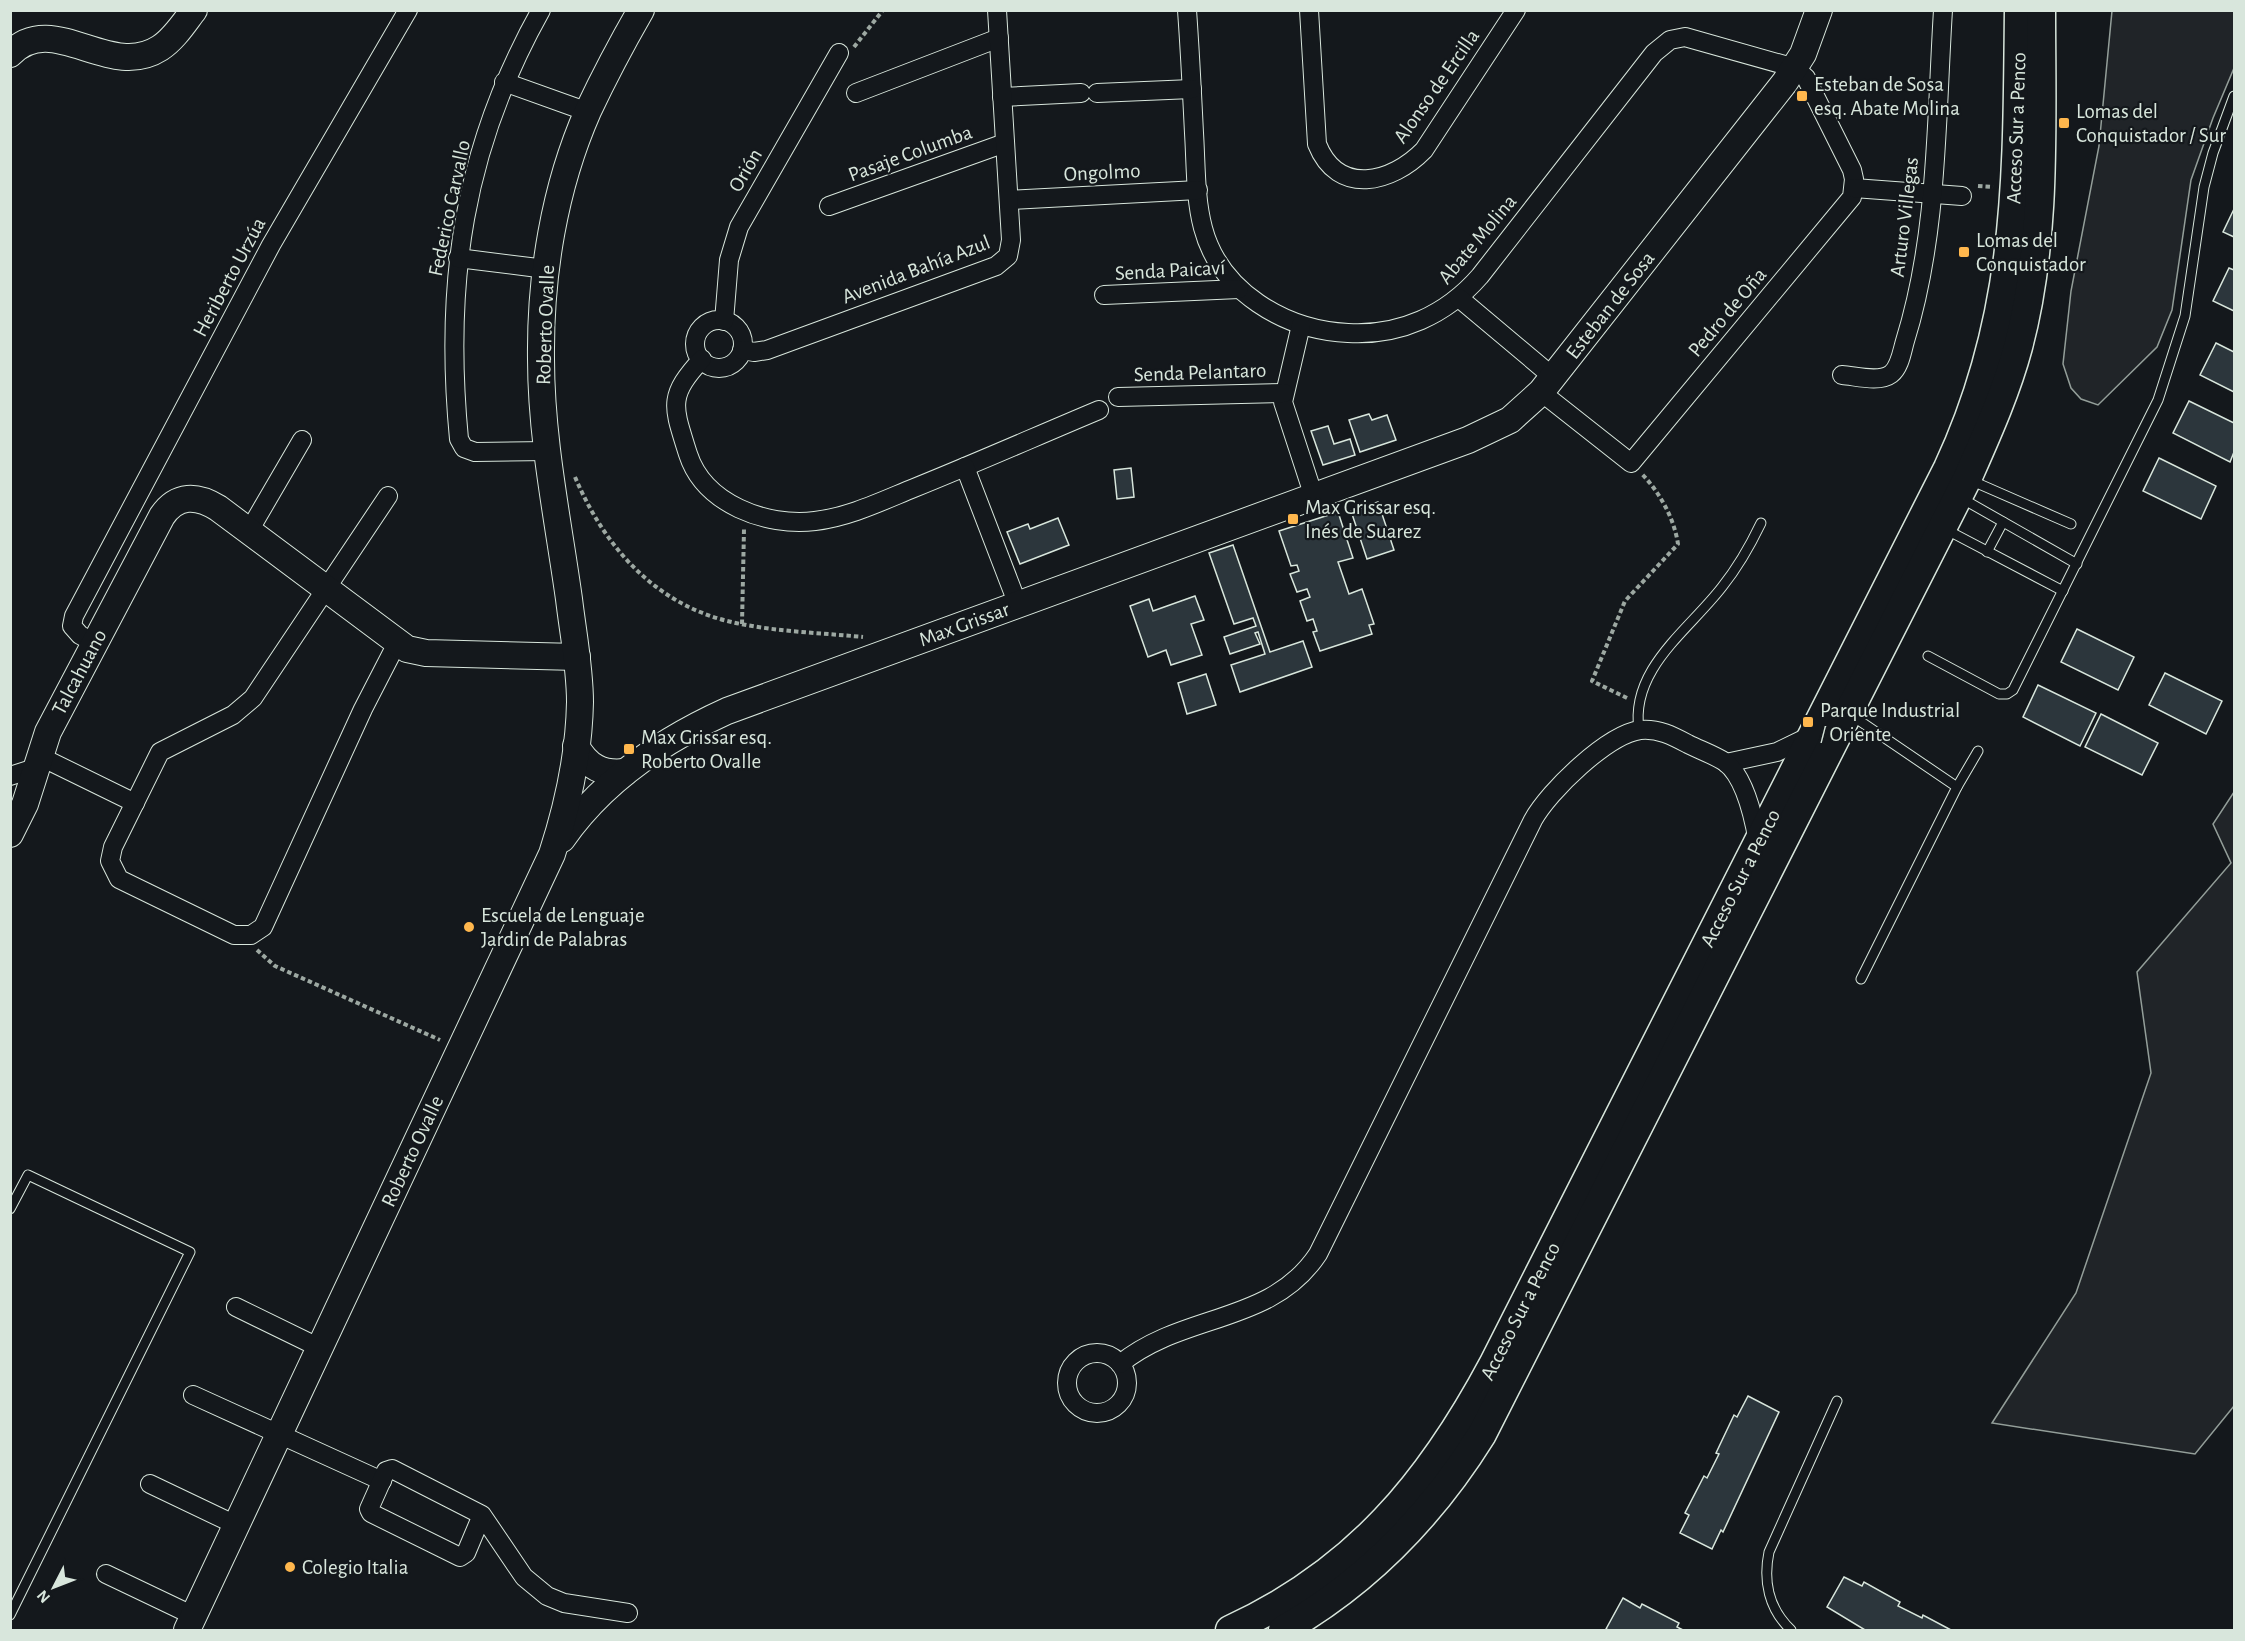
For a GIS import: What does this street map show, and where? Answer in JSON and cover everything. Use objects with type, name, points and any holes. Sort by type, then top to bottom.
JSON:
[{"type":"main road","name":"Acceso Sur a Penco","points":[[1230,1630],[1294,1596],[1350,1555],[1400,1504],[1443,1449],[1494,1363],[1948,468],[1975,403],[1992,348],[2005,290],[2015,189],[2019,10]]},
{"type":"main road","name":"Acceso Sur a Penco","points":[[1283,1630],[1347,1588],[1379,1562],[1420,1521],[1461,1467],[1521,1362],[1963,488],[2012,366],[2028,295],[2041,153],[2041,10]]},
{"type":"street","points":[[10,54],[29,41],[50,38],[111,56],[135,58],[159,49],[169,41],[195,10]]},
{"type":"street","name":"Heriberto Urzúa","points":[[95,643],[80,635],[72,626],[99,569],[272,245],[408,10]]},
{"type":"street","name":"Federico Carvallo","points":[[541,10],[504,82],[476,174],[458,258],[453,345],[461,444],[469,451],[475,452],[548,451]]},
{"type":"street","name":"Roberto Ovalle","points":[[190,1623],[552,854],[567,802],[580,702],[577,657],[548,451],[541,360],[546,269],[560,197],[588,112],[641,10]]},
{"type":"street","name":"Avenida Bahía Azul","points":[[742,350],[754,352],[767,350],[996,266],[1008,256],[1011,249],[1009,200],[997,10]]},
{"type":"street","name":"Abate Molina","points":[[1187,10],[1198,190],[1203,230],[1210,249],[1239,289],[1268,310],[1301,325],[1349,334],[1385,331],[1426,319],[1459,298],[1480,276],[1661,45],[1677,37],[1693,38],[1795,68]]},
{"type":"street","name":"Alonso de Ercilla","points":[[1309,10],[1317,144],[1321,154],[1336,170],[1362,179],[1392,174],[1414,160],[1424,150],[1516,10]]},
{"type":"street","name":"Esteban de Sosa","points":[[1314,496],[1482,435],[1510,420],[1547,385],[1795,68],[1809,39],[1818,10]]},
{"type":"street","name":"Arturo Villegas","points":[[1842,375],[1883,378],[1896,368],[1916,298],[1932,194],[1943,10]]},
{"type":"street","points":[[856,93],[999,38]]},
{"type":"street","name":"Orión","points":[[724,321],[729,260],[739,227],[839,53]]},
{"type":"street","points":[[1795,68],[1811,85],[1852,170],[1854,188],[1962,196]]},
{"type":"street","points":[[504,82],[588,112]]},
{"type":"street","points":[[1002,97],[1192,89]]},
{"type":"street","name":"Pasaje Columba","points":[[829,206],[1005,143]]},
{"type":"street","name":"Pedro de Oña","points":[[1547,385],[1631,463],[1846,204],[1854,188]]},
{"type":"street","name":"Ongolmo","points":[[1009,200],[1198,190]]},
{"type":"street","points":[[458,258],[546,269]]},
{"type":"street","name":"Senda Paicaví","points":[[1104,296],[1239,289]]},
{"type":"street","points":[[1459,298],[1547,385]]},
{"type":"street","points":[[712,321],[724,321],[739,331],[742,350],[733,364],[722,368],[711,366],[702,359],[696,349],[699,332],[712,321]]},
{"type":"street","points":[[1301,325],[1284,393],[1287,418],[1314,496]]},
{"type":"street","points":[[702,359],[680,384],[675,400],[687,452],[695,471],[710,490],[744,509],[782,521],[803,522],[830,519],[858,510],[1099,410]]},
{"type":"street","name":"Senda Pelantaro","points":[[1118,397],[1284,393]]},
{"type":"street","points":[[302,440],[249,531],[407,649],[426,653],[577,657]]},
{"type":"street","points":[[965,467],[1018,605]]},
{"type":"street","points":[[388,496],[253,698],[233,715],[160,752],[111,854],[112,867],[119,879],[234,935],[251,935],[268,922],[358,718],[397,643]]},
{"type":"street","name":"Max Grissar","points":[[552,854],[585,810],[625,772],[681,734],[727,711],[1314,496]]},
{"type":"street","name":"Talcahuano","points":[[10,834],[25,804],[48,732],[162,516],[174,503],[182,499],[199,498],[218,508],[249,531]]},
{"type":"street","points":[[99,569],[126,584]]},
{"type":"street","points":[[1120,1364],[1158,1339],[1276,1296],[1308,1269],[1318,1254],[1538,809],[1554,789],[1618,738],[1639,730],[1671,735],[1726,763],[1748,801],[1758,842]]},
{"type":"street","points":[[1726,763],[1777,752],[1812,735]]},
{"type":"street","points":[[576,746],[581,756],[596,769],[605,772],[625,772]]},
{"type":"street","points":[[10,776],[37,762],[135,803]]},
{"type":"street","points":[[236,1307],[320,1347]]},
{"type":"street","points":[[193,1395],[382,1481]]},
{"type":"street","points":[[482,1515],[466,1553],[457,1556],[371,1513],[369,1509],[387,1470],[392,1469],[482,1515],[524,1577],[539,1591],[564,1603],[628,1613]]},
{"type":"street","points":[[150,1484],[236,1525]]},
{"type":"street","points":[[106,1574],[190,1623]]},
{"type":"lane","points":[[1928,656],[1999,694],[2007,694],[2013,690],[2147,426],[2168,373],[2191,287],[2204,187],[2216,143],[2235,96]]},
{"type":"lane","points":[[1963,488],[2003,522],[2077,564]]},
{"type":"lane","points":[[1963,488],[2071,524]]},
{"type":"lane","points":[[1988,552],[2003,522]]},
{"type":"lane","points":[[1639,730],[1638,703],[1646,678],[1722,588],[1748,549],[1761,524]]},
{"type":"lane","points":[[1943,528],[2063,591]]},
{"type":"lane","points":[[1849,714],[1957,787]]},
{"type":"lane","points":[[1861,978],[1957,787],[1978,751]]},
{"type":"lane","points":[[10,1209],[28,1175],[190,1252],[10,1615]]},
{"type":"lane","points":[[1791,1630],[1781,1618],[1769,1596],[1766,1581],[1768,1559],[1774,1538],[1836,1401]]},
{"type":"path","points":[[839,53],[854,47],[862,40],[883,10]]},
{"type":"path","points":[[1962,196],[1978,199],[1978,185],[2015,189]]},
{"type":"path","points":[[573,474],[599,526],[646,580],[668,596],[701,612],[742,624],[868,638]]},
{"type":"path","points":[[1638,703],[1592,681],[1625,601],[1678,544],[1676,526],[1653,486]]},
{"type":"path","points":[[742,624],[744,509]]},
{"type":"path","points":[[251,935],[260,955],[275,966],[460,1048]]},
{"type":"shaded area","points":[[2112,11],[2234,11],[2234,68],[2191,180],[2172,310],[2157,347],[2098,405],[2081,399],[2071,388],[2063,364],[2071,291],[2099,146]]},
{"type":"shaded area","points":[[2234,792],[2234,1406],[2195,1454],[1992,1423],[2076,1293],[2151,1073],[2137,972],[2231,863],[2213,824]]},
{"type":"building","points":[[2234,209],[2234,237],[2223,232]]},
{"type":"building","points":[[2229,268],[2234,270],[2234,311],[2213,301]]},
{"type":"building","points":[[2216,343],[2234,352],[2234,392],[2200,375]]},
{"type":"building","points":[[2189,401],[2234,423],[2234,452],[2230,462],[2173,433]]},
{"type":"building","points":[[1369,414],[1372,420],[1387,415],[1396,440],[1360,452],[1349,420]]},
{"type":"building","points":[[1328,426],[1334,444],[1350,439],[1355,455],[1323,465],[1311,431]]},
{"type":"building","points":[[2159,458],[2216,486],[2201,519],[2143,491]]},
{"type":"building","points":[[1131,468],[1134,497],[1117,499],[1114,470]]},
{"type":"building","points":[[1378,502],[1394,550],[1367,559],[1351,511]]},
{"type":"building","points":[[1338,512],[1353,558],[1338,562],[1349,594],[1362,589],[1374,624],[1369,625],[1372,634],[1320,651],[1313,632],[1317,631],[1313,619],[1307,621],[1300,601],[1310,597],[1307,589],[1297,592],[1290,574],[1299,571],[1297,565],[1291,566],[1279,531]]},
{"type":"building","points":[[1058,518],[1069,545],[1020,564],[1007,532],[1028,524],[1030,529]]},
{"type":"building","points":[[1233,545],[1270,652],[1303,641],[1312,667],[1240,692],[1231,665],[1265,654],[1258,632],[1255,633],[1260,644],[1230,654],[1224,637],[1256,626],[1253,618],[1234,624],[1209,553]]},
{"type":"building","points":[[1195,596],[1204,620],[1191,624],[1202,655],[1171,665],[1166,650],[1148,657],[1130,606],[1149,599],[1153,611]]},
{"type":"building","points":[[2077,629],[2134,657],[2118,690],[2061,662]]},
{"type":"building","points":[[2165,673],[2222,701],[2206,734],[2149,705]]},
{"type":"building","points":[[1206,674],[1216,705],[1187,714],[1178,683]]},
{"type":"building","points":[[2038,685],[2096,713],[2080,746],[2023,717]]},
{"type":"building","points":[[2101,714],[2158,743],[2142,775],[2085,747]]},
{"type":"building","points":[[1748,1396],[1779,1412],[1723,1532],[1721,1530],[1712,1549],[1680,1533],[1689,1515],[1685,1513],[1704,1476],[1707,1478],[1719,1454],[1716,1453],[1734,1415],[1737,1417]]},
{"type":"building","points":[[1844,1577],[1862,1586],[1864,1582],[1900,1602],[1898,1606],[1922,1618],[1923,1615],[1951,1630],[1865,1630],[1827,1607]]},
{"type":"building","points":[[1623,1598],[1640,1608],[1642,1604],[1679,1623],[1677,1627],[1683,1630],[1606,1629]]},
{"type":"place","name":"Esteban de Sosa esq. Abate Molina","points":[[1802,96]]},
{"type":"place","name":"Lomas del Conquistador / Sur","points":[[2064,123]]},
{"type":"place","name":"Lomas del Conquistador","points":[[1964,252]]},
{"type":"place","name":"Max Grissar esq. Inés de Suarez","points":[[1293,519]]},
{"type":"place","name":"Parque Industrial / Oriente","points":[[1808,722]]},
{"type":"place","name":"Max Grissar esq. Roberto Ovalle","points":[[629,749]]},
{"type":"place","name":"Escuela de Lenguaje Jardin de Palabras","points":[[469,927]]},
{"type":"place","name":"Colegio Italia","points":[[290,1567]]}]
